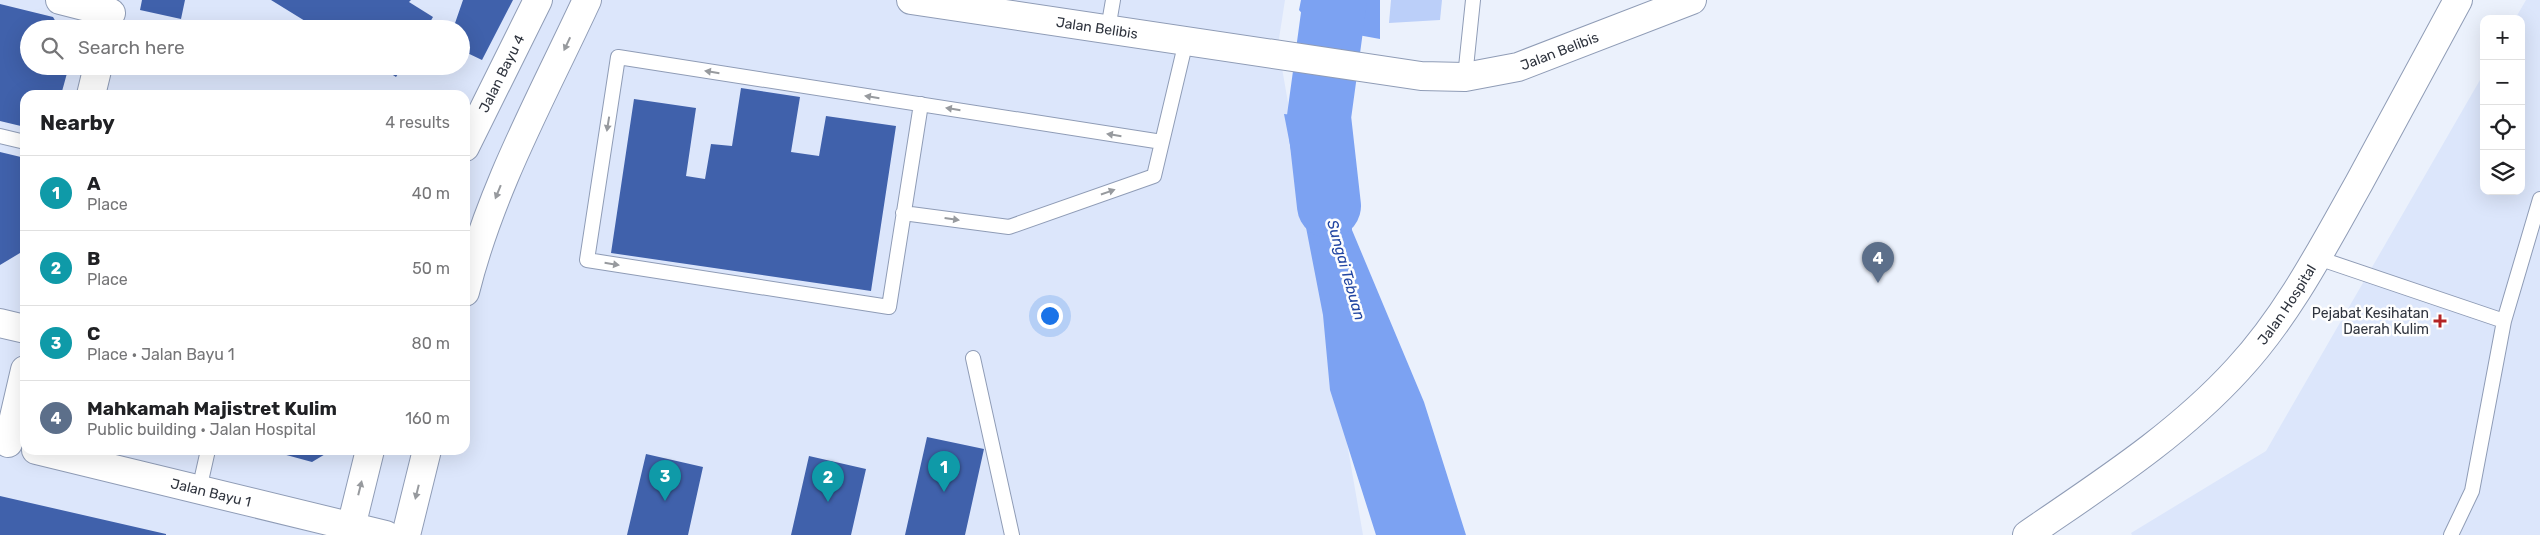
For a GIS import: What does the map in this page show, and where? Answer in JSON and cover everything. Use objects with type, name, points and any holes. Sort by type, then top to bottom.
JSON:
[{"type":"street","points":[[60,0],[111,14]]},
{"type":"street","name":"Jalan Bayu 4","points":[[470,137],[538,0]]},
{"type":"street","points":[[470,270],[498,192],[587,0]]},
{"type":"street","name":"Jalan Belibis","points":[[911,0],[1421,76],[1465,77],[1518,67],[1692,0]]},
{"type":"street","name":"Jalan Hospital","points":[[2027,535],[2145,454],[2191,415],[2238,369],[2269,331],[2318,258],[2458,0]]},
{"type":"street","points":[[92,90],[96,75]]},
{"type":"street","points":[[0,323],[20,328]]},
{"type":"street","points":[[11,444],[20,396]]},
{"type":"street","name":"Jalan Bayu 1","points":[[56,455],[386,535]]},
{"type":"street","points":[[351,527],[369,455]]},
{"type":"street","points":[[406,535],[426,455]]},
{"type":"lane","points":[[1108,29],[1113,0]]},
{"type":"lane","points":[[1465,77],[1474,0]]},
{"type":"lane","points":[[903,213],[1009,227],[1154,176],[1186,41]]},
{"type":"lane","points":[[921,104],[888,308],[587,260],[618,58],[921,104],[1162,142]]},
{"type":"lane","points":[[0,136],[20,141]]},
{"type":"lane","points":[[2451,535],[2472,492],[2504,321],[2540,199]]},
{"type":"lane","points":[[2318,258],[2504,321]]},
{"type":"lane","points":[[972,358],[1012,535]]},
{"type":"lane","points":[[199,490],[207,455]]},
{"type":"shaded area","points":[[0,0],[1285,0],[1278,45],[1363,535],[0,535]]},
{"type":"shaded area","points":[[1391,0],[1442,0],[1440,20],[1389,23]]},
{"type":"shaded area","name":"Pejabat Kesihatan Daerah Kulim","points":[[2526,0],[2540,0],[2540,535],[2132,535],[2131,533],[2266,451],[2480,80],[2480,195],[2525,195],[2525,15],[2517,15]]},
{"type":"water","points":[[1301,0],[1380,0],[1380,39],[1314,27],[1299,10]]},
{"type":"water","points":[[1284,114],[1348,120],[1352,230],[1424,402],[1466,535],[1376,535],[1330,390],[1323,315]]},
{"type":"building","points":[[142,0],[185,0],[181,19],[140,10]]},
{"type":"building","points":[[271,0],[411,0],[409,2],[433,17],[431,20],[303,20]]},
{"type":"building","points":[[463,0],[513,0],[482,60],[470,54],[470,20],[456,20]]},
{"type":"building","points":[[0,4],[53,17],[55,20],[20,20],[20,75],[67,75],[62,90],[20,90],[20,126],[0,121]]},
{"type":"building","points":[[741,88],[800,97],[791,152],[819,156],[826,116],[896,126],[871,291],[611,253],[634,99],[696,108],[686,176],[705,179],[711,144],[732,146]]},
{"type":"building","points":[[0,152],[20,157],[20,253],[0,265]]},
{"type":"building","points":[[927,437],[984,449],[965,535],[905,535]]},
{"type":"building","points":[[646,454],[703,467],[688,535],[627,535]]},
{"type":"building","points":[[286,455],[324,455],[312,462]]},
{"type":"building","points":[[809,456],[866,469],[851,535],[791,535]]},
{"type":"building","points":[[0,496],[166,534],[166,535],[0,535]]},
{"type":"waterway","name":"Sungai Tebuan","points":[[1329,206],[1319,117],[1335,0]]},
{"type":"place","name":"Mahkamah Majistret Kulim","points":[[1878,283]]},
{"type":"place","name":"Pejabat Kesihatan Daerah Kulim","points":[[2440,321]]},
{"type":"place","name":"A","points":[[944,492]]},
{"type":"place","name":"C","points":[[665,501]]},
{"type":"place","name":"B","points":[[828,502]]}]
